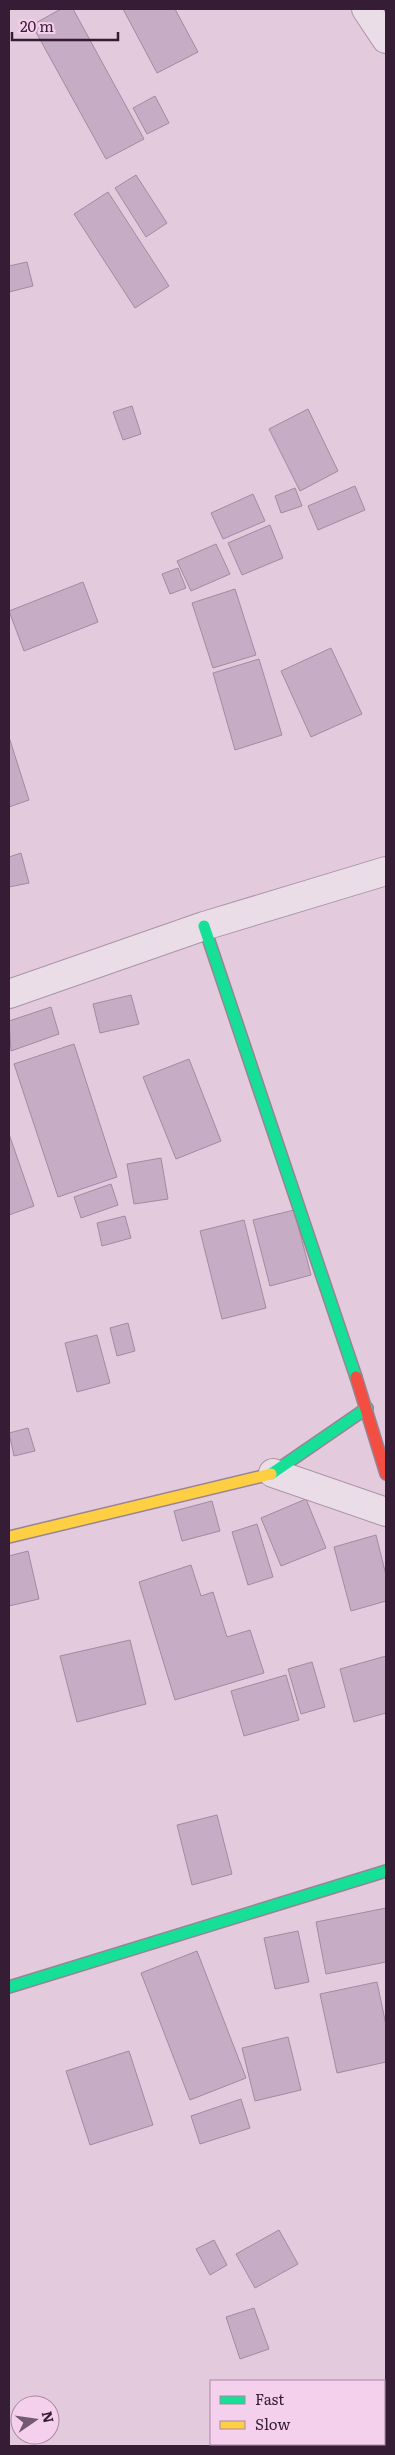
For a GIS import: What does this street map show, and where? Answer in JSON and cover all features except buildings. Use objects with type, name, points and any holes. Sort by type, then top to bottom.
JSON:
[{"type":"street","points":[[366,9],[386,39]]},
{"type":"street","points":[[9,994],[204,926],[386,871]]},
{"type":"street","points":[[204,926],[367,1408],[386,1474]]},
{"type":"street","points":[[9,1537],[273,1473],[367,1408]]},
{"type":"street","points":[[273,1473],[386,1512]]},
{"type":"street","points":[[9,1987],[386,1871]]},
{"type":"traffic: fast","points":[[204,926],[356,1377]]},
{"type":"traffic: fast","points":[[271,1474],[367,1408]]},
{"type":"traffic: fast","points":[[9,1987],[386,1871]]},
{"type":"traffic: slow","points":[[9,1537],[271,1474]]},
{"type":"traffic: jam","points":[[356,1377],[386,1474]]}]
